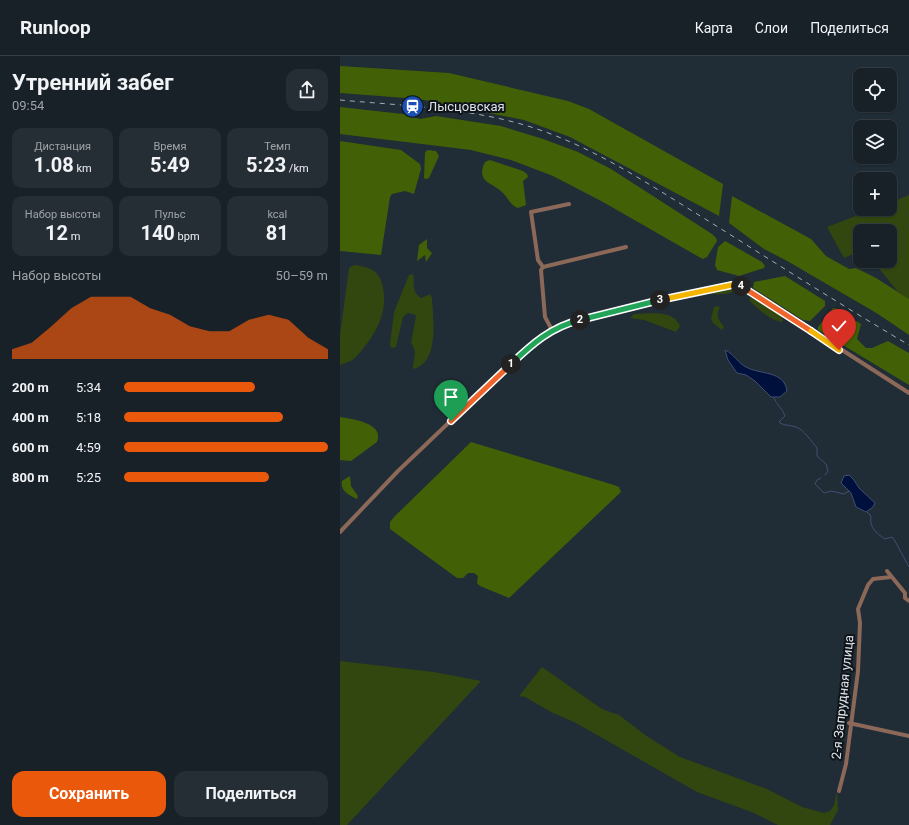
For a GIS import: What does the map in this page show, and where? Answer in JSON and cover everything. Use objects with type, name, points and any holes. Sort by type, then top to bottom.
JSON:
[{"type":"street","points":[[552,330],[545,317],[542,267],[538,260],[531,212],[569,204]]},
{"type":"street","points":[[542,267],[626,247]]},
{"type":"street","points":[[340,532],[398,471],[527,348],[552,330],[571,322],[628,307],[737,284],[909,393]]},
{"type":"street","points":[[887,571],[905,593],[905,598],[909,601]]},
{"type":"street","name":"2-я Запрудная улица","points":[[839,791],[846,764],[858,671],[860,623],[858,609],[868,585],[873,579],[891,577]]},
{"type":"street","points":[[850,724],[909,736]]},
{"type":"green space","points":[[340,66],[449,73],[568,101],[589,109],[723,184],[719,216],[570,137],[524,120],[419,99],[340,93]]},
{"type":"green space","points":[[340,107],[403,114],[420,119],[436,116],[501,126],[543,139],[578,152],[611,169],[712,234],[717,241],[707,257],[703,259],[603,202],[553,176],[511,160],[471,150],[340,134]]},
{"type":"green space","points":[[340,141],[401,150],[420,164],[421,169],[414,194],[405,191],[392,194],[390,197],[381,255],[340,251]]},
{"type":"green space","points":[[427,150],[436,151],[439,156],[429,178],[426,179],[424,178],[425,153]]},
{"type":"green space","points":[[490,160],[523,171],[527,174],[528,177],[523,181],[526,205],[518,208],[515,207],[499,189],[486,181],[482,174],[482,169],[485,162]]},
{"type":"green space","points":[[909,195],[909,299],[898,292],[879,268],[897,268],[897,224],[853,224],[853,254],[844,258],[827,227],[856,216],[897,216],[897,200]]},
{"type":"green space","points":[[732,196],[811,239],[826,256],[849,269],[856,268],[876,278],[909,299],[909,335],[878,314],[764,249],[729,223]]},
{"type":"green space","points":[[427,239],[427,248],[432,253],[426,262],[425,255],[417,261],[419,245]]},
{"type":"green space","points":[[725,241],[762,262],[765,266],[764,268],[739,276],[717,270],[715,265],[718,247]]},
{"type":"green space","points":[[354,265],[362,266],[374,271],[378,275],[383,286],[384,306],[379,323],[366,345],[354,359],[340,365],[340,335],[349,268]]},
{"type":"green space","points":[[413,274],[416,293],[421,298],[430,294],[432,298],[434,328],[428,358],[422,365],[413,369],[415,353],[411,343],[416,315],[408,313],[403,317],[396,347],[391,348],[390,344],[394,312],[409,275]]},
{"type":"green space","points":[[785,276],[825,301],[825,306],[810,321],[803,320],[753,288],[754,282]]},
{"type":"green space","points":[[735,287],[737,290],[727,293],[710,293],[710,291]]},
{"type":"green space","points":[[751,297],[780,315],[783,320],[782,322],[764,314],[749,300]]},
{"type":"green space","points":[[714,307],[720,307],[718,315],[719,320],[724,327],[722,330],[713,323],[711,318]]},
{"type":"green space","points":[[833,308],[839,310],[861,324],[857,339],[866,348],[872,348],[888,341],[909,353],[909,385],[818,330],[818,327]]},
{"type":"green space","points":[[653,313],[666,315],[672,317],[680,326],[676,332],[644,320],[630,318],[634,314]]},
{"type":"green space","points":[[340,417],[352,419],[372,426],[376,430],[378,436],[377,442],[351,461],[340,460]]},
{"type":"green space","points":[[471,442],[614,485],[619,487],[621,492],[509,598],[480,586],[477,583],[478,576],[474,573],[468,573],[463,578],[457,578],[390,529],[390,522],[395,516]]},
{"type":"green space","points":[[350,476],[351,486],[358,496],[357,499],[346,492],[342,487],[342,481]]},
{"type":"green space","points":[[340,661],[434,672],[481,681],[347,825],[340,825]]},
{"type":"green space","points":[[542,667],[602,709],[619,715],[648,737],[680,757],[767,789],[802,807],[824,813],[830,811],[834,805],[837,791],[838,810],[830,825],[778,825],[754,813],[697,792],[576,723],[551,712],[525,697],[519,696]]},
{"type":"water","points":[[725,350],[746,367],[776,376],[785,384],[787,391],[780,397],[771,397],[755,381],[746,375],[737,373],[728,360]]},
{"type":"water","points":[[849,475],[859,488],[875,503],[873,507],[866,512],[856,507],[851,493],[841,483],[844,476]]},
{"type":"waterway","points":[[774,398],[785,416],[779,422],[802,430],[817,448],[817,456],[826,464],[828,471],[825,475]]},
{"type":"waterway","points":[[821,478],[817,480],[815,484],[824,493],[831,491],[844,494],[849,491]]},
{"type":"waterway","points":[[867,512],[871,516],[872,527],[885,539],[892,537],[909,567]]},
{"type":"railway","points":[[340,100],[416,106],[466,112],[516,123],[561,138],[623,169],[909,345]]},
{"type":"place","name":"Лысцовская","points":[[412,106]]},
{"type":"route","points":[[451,421],[530,345],[558,327],[571,322],[628,307],[737,284],[741,285],[839,350]]}]
